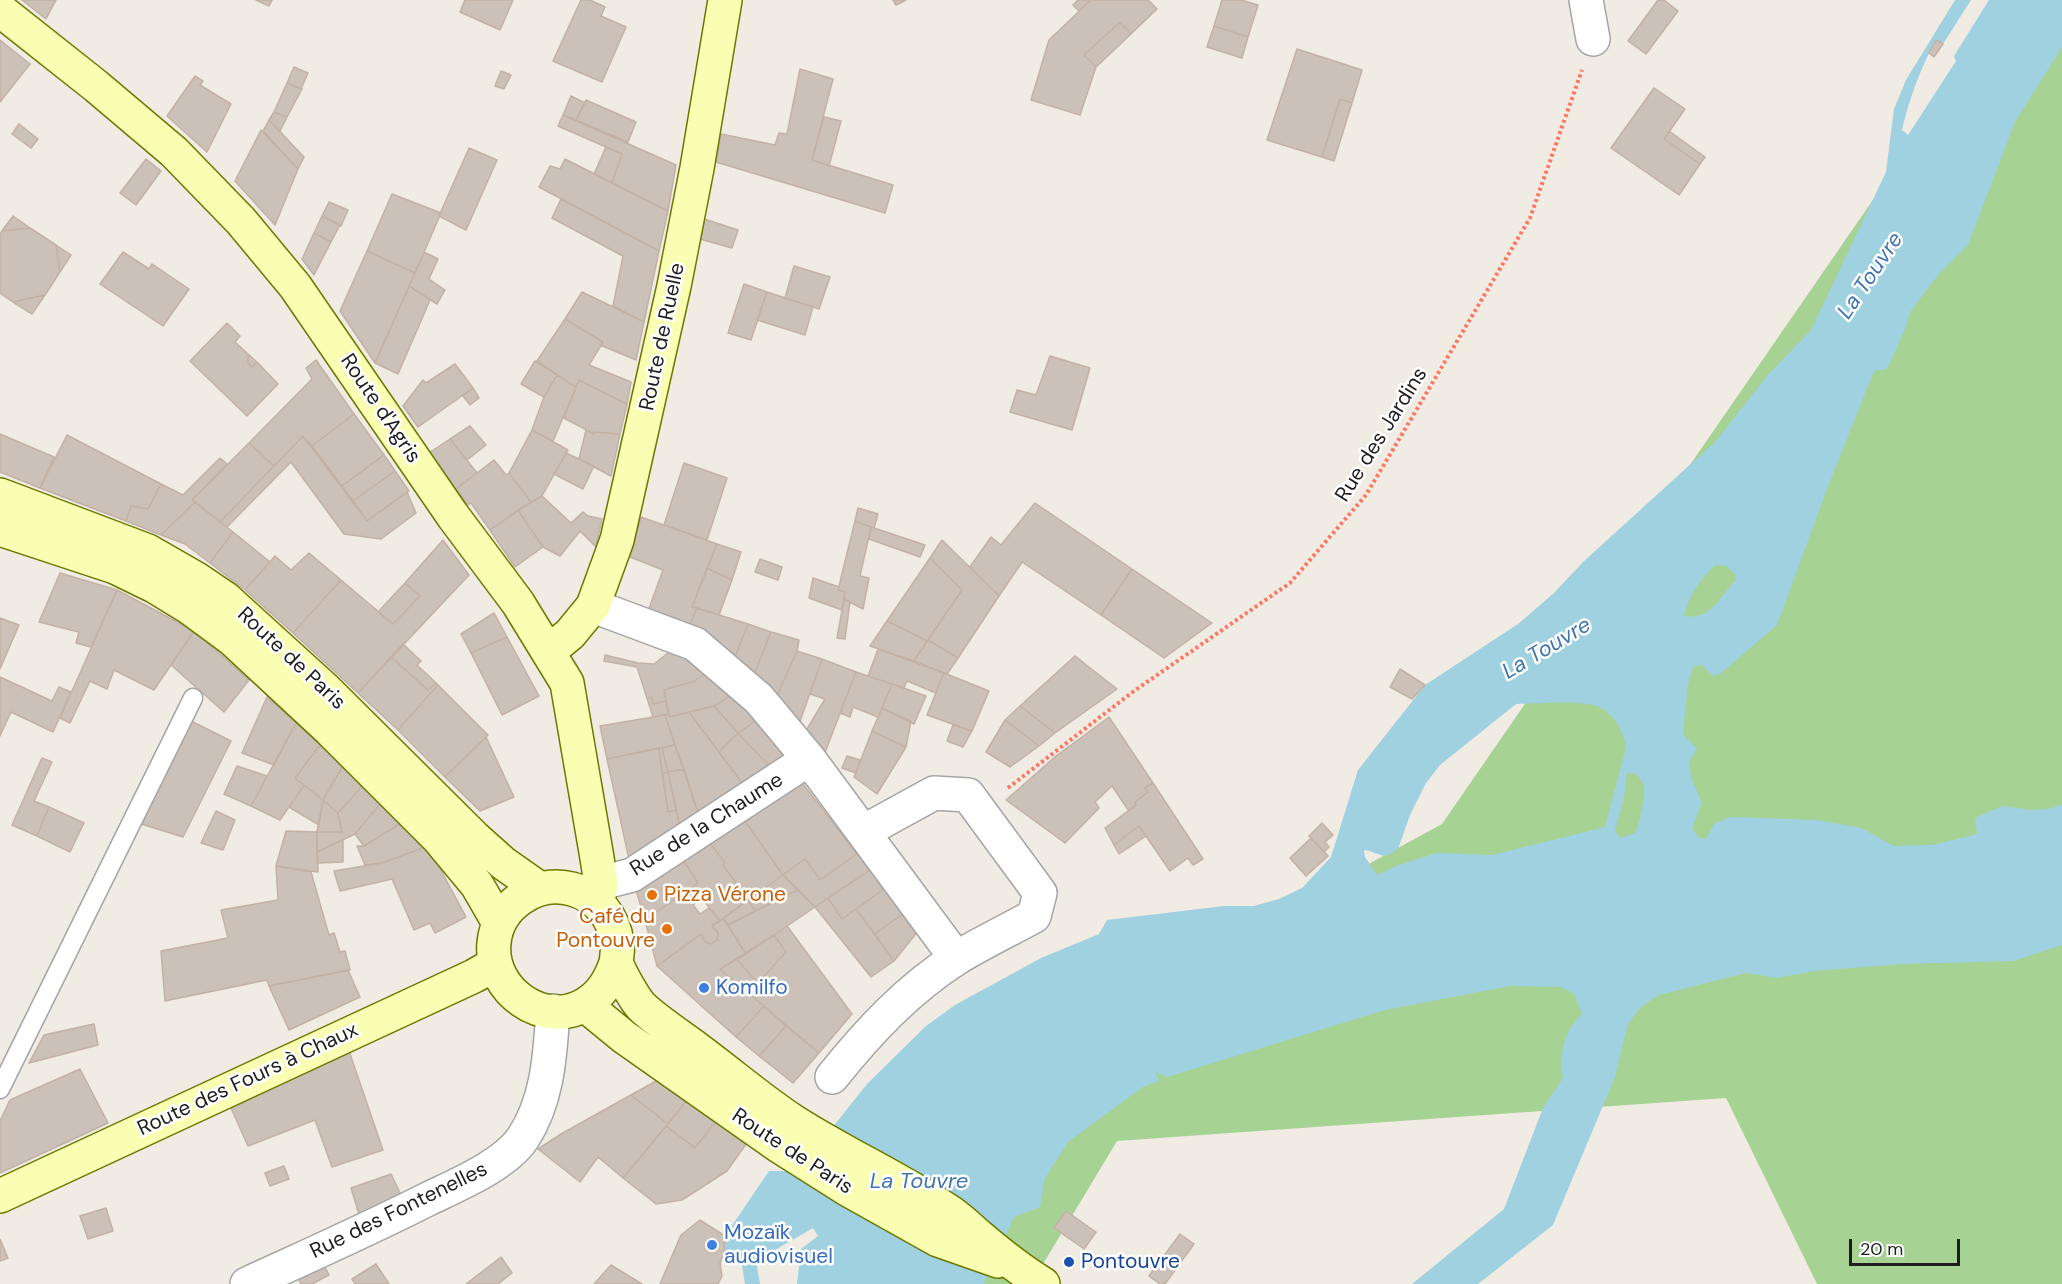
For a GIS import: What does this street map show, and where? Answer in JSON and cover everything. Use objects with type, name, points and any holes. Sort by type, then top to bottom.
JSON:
[{"type":"main road","name":"Route de Ruelle","points":[[548,652],[570,634],[593,606],[617,540],[654,377],[697,168],[725,0]]},
{"type":"main road","name":"Route d'Agris","points":[[0,10],[96,86],[174,152],[241,221],[295,286],[453,516],[518,603],[567,683],[599,893]]},
{"type":"main road","name":"Route de Paris","points":[[0,495],[148,551],[226,599],[325,688],[475,838],[503,863],[540,889]]},
{"type":"main road","name":"Route de Paris","points":[[0,529],[115,567],[190,608],[232,639],[330,730],[438,838],[477,885],[500,923]]},
{"type":"main road","points":[[556,887],[599,893],[613,925],[618,944],[616,963],[610,980],[599,994],[585,1005],[570,1010],[553,1011],[537,1009],[510,992],[495,964],[494,943],[500,923],[509,908],[523,896],[540,889],[556,887]]},
{"type":"main road","points":[[616,963],[640,1005],[786,1133],[949,1211],[1030,1276]]},
{"type":"main road","name":"Route des Fours à Chaux","points":[[0,1196],[460,983],[495,964]]},
{"type":"main road","name":"Route de Paris","points":[[585,1005],[624,1037],[786,1133]]},
{"type":"street","points":[[1587,0],[1593,39]]},
{"type":"street","points":[[593,606],[695,644],[759,699],[809,759],[956,958]]},
{"type":"street","name":"Rue de la Chaume","points":[[599,893],[632,875],[809,759]]},
{"type":"street","points":[[832,1077],[866,1035],[911,993],[956,958],[1034,916],[1040,893],[968,795],[934,793],[863,832]]},
{"type":"street","name":"Rue des Fontenelles","points":[[248,1284],[365,1230],[490,1168],[522,1140],[539,1109],[550,1058],[553,1011]]},
{"type":"lane","points":[[0,1089],[193,698]]},
{"type":"path","name":"Rue des Jardins","points":[[981,813],[1005,791],[1134,691],[1290,583],[1366,495],[1530,218],[1593,39]]},
{"type":"green space","points":[[2011,0],[2062,0],[2062,1284],[1817,1284],[1726,1098],[1117,1141],[1031,1284],[925,1284],[1174,970],[1442,824]]},
{"type":"water","name":"La Touvre","points":[[1955,0],[1971,0],[1943,44],[1936,40],[1925,61],[1902,130],[1908,135],[1956,61],[1954,56],[1989,0],[2062,0],[2062,47],[2015,122],[1968,245],[1938,275],[1910,312],[1906,327],[1887,369],[1874,371],[1827,489],[1777,625],[1720,674],[1713,676],[1702,665],[1694,666],[1688,684],[1683,734],[1697,749],[1689,762],[1691,777],[1702,803],[1692,828],[1698,837],[1706,839],[1714,824],[1730,817],[1817,820],[1862,828],[1893,846],[1932,845],[1977,834],[1975,818],[2002,806],[2032,810],[2049,809],[2062,804],[2062,945],[2014,961],[1902,964],[1814,971],[1777,978],[1746,973],[1659,995],[1641,1007],[1628,1024],[1615,1077],[1553,1225],[1478,1284],[1412,1284],[1504,1209],[1543,1108],[1563,1078],[1564,1043],[1570,1028],[1582,1014],[1574,994],[1561,987],[1510,986],[1385,1010],[1167,1077],[1156,1072],[1159,1081],[1143,1087],[1069,1141],[1045,1178],[1040,1207],[1014,1217],[984,1284],[797,1284],[801,1249],[818,1236],[813,1228],[756,1261],[760,1284],[745,1284],[741,1259],[724,1254],[725,1236],[769,1171],[798,1171],[867,1084],[926,1026],[955,1005],[1041,958],[1099,934],[1107,920],[1224,906],[1254,906],[1279,899],[1302,888],[1331,857],[1358,770],[1425,685],[1518,624],[1554,593],[1583,562],[1716,441],[1766,377],[1811,330],[1886,172],[1894,109],[1906,80]],"holes":[[[1716,565],[1726,566],[1735,574],[1736,580],[1708,611],[1694,616],[1684,616],[1696,588]],[[1572,703],[1601,708],[1618,724],[1626,747],[1605,827],[1492,855],[1436,853],[1377,875],[1365,857],[1364,850],[1387,856],[1398,849],[1410,815],[1426,783],[1440,765],[1516,704]],[[1627,773],[1636,774],[1644,786],[1640,817],[1635,833],[1621,838],[1615,831],[1624,797]]]},
{"type":"building","points":[[22,0],[56,0],[46,19]]},
{"type":"building","points":[[256,0],[272,0],[269,6]]},
{"type":"building","points":[[465,0],[513,0],[500,30],[460,12]]},
{"type":"building","points":[[581,0],[590,0],[605,7],[601,16],[626,27],[602,82],[553,61]]},
{"type":"building","points":[[893,0],[906,0],[896,5]]},
{"type":"building","points":[[1078,0],[1091,0],[1079,11],[1073,5]]},
{"type":"building","points":[[1091,0],[1148,0],[1157,9],[1131,34],[1120,22],[1084,55],[1096,67],[1080,115],[1031,100],[1049,40]]},
{"type":"building","points":[[1222,0],[1241,0],[1258,5],[1248,37],[1214,26]]},
{"type":"building","points":[[1658,0],[1664,0],[1678,11],[1646,54],[1628,41]]},
{"type":"building","points":[[1120,22],[1131,34],[1096,67],[1084,55]]},
{"type":"building","points":[[1214,26],[1248,37],[1242,58],[1207,47]]},
{"type":"building","points":[[0,40],[30,64],[0,102]]},
{"type":"building","points":[[1936,40],[1943,44],[1934,57],[1929,53]]},
{"type":"building","points":[[1297,49],[1362,70],[1352,103],[1340,99],[1322,157],[1267,140]]},
{"type":"building","points":[[294,67],[308,73],[301,89],[287,83]]},
{"type":"building","points":[[800,69],[833,79],[812,160],[893,185],[885,213],[716,162],[721,134],[775,145],[779,133],[787,134]]},
{"type":"building","points":[[501,71],[511,75],[504,89],[495,86]]},
{"type":"building","points":[[195,76],[203,81],[200,85],[231,104],[207,152],[167,116]]},
{"type":"building","points":[[287,83],[302,89],[287,117],[274,112]]},
{"type":"building","points":[[1654,88],[1685,109],[1664,139],[1700,164],[1679,195],[1611,148]]},
{"type":"building","points":[[571,96],[585,103],[576,120],[563,115]]},
{"type":"building","points":[[1340,99],[1352,103],[1334,161],[1322,157]]},
{"type":"building","points":[[586,100],[636,122],[628,142],[576,120]]},
{"type":"building","points":[[274,112],[287,117],[280,131],[269,120]]},
{"type":"building","points":[[563,115],[676,165],[668,211],[612,183],[622,154],[558,126]]},
{"type":"building","points":[[824,117],[841,121],[829,166],[812,160]]},
{"type":"building","points":[[269,120],[304,157],[298,169],[263,131]]},
{"type":"building","points":[[19,124],[38,139],[31,148],[12,134]]},
{"type":"building","points":[[261,130],[298,169],[275,225],[235,181]]},
{"type":"building","points":[[1669,131],[1705,157],[1700,164],[1664,139]]},
{"type":"building","points":[[606,147],[622,154],[612,183],[594,174]]},
{"type":"building","points":[[469,148],[497,160],[466,230],[439,216]]},
{"type":"building","points":[[146,159],[161,171],[136,205],[120,193]]},
{"type":"building","points":[[565,159],[668,211],[659,251],[539,187],[550,166],[560,169]]},
{"type":"building","points":[[392,194],[441,213],[415,273],[367,251]]},
{"type":"building","points":[[561,199],[659,251],[644,322],[613,306],[623,256],[552,218]]},
{"type":"building","points":[[329,202],[348,210],[341,226],[322,216]]},
{"type":"building","points":[[13,216],[30,228],[2,231]]},
{"type":"building","points":[[322,216],[340,225],[331,242],[314,233]]},
{"type":"building","points":[[704,219],[738,230],[732,248],[700,239]]},
{"type":"building","points":[[30,228],[56,245],[60,272],[45,295],[13,302],[0,293],[0,234],[2,231]]},
{"type":"building","points":[[314,233],[331,242],[314,275],[302,259]]},
{"type":"building","points":[[56,245],[71,255],[60,272]]},
{"type":"building","points":[[367,251],[415,273],[375,363],[340,311]]},
{"type":"building","points":[[123,252],[149,269],[152,264],[189,289],[163,326],[100,284]]},
{"type":"building","points":[[424,252],[438,259],[429,279],[445,290],[437,304],[409,286]]},
{"type":"building","points":[[794,266],[830,277],[819,309],[785,298]]},
{"type":"building","points":[[744,284],[767,292],[751,340],[728,333]]},
{"type":"building","points":[[409,286],[430,300],[398,374],[375,363]]},
{"type":"building","points":[[582,292],[644,322],[636,360],[600,345],[603,342],[565,319]]},
{"type":"building","points":[[767,292],[813,307],[805,335],[757,320]]},
{"type":"building","points":[[45,295],[32,314],[13,302]]},
{"type":"building","points":[[565,319],[603,342],[589,365],[631,382],[627,404],[579,380],[576,387],[537,361]]},
{"type":"building","points":[[227,323],[240,336],[235,342],[248,354],[248,363],[252,367],[257,362],[278,384],[247,416],[190,361]]},
{"type":"building","points":[[248,354],[257,362],[252,367],[248,363]]},
{"type":"building","points":[[1050,356],[1090,368],[1072,430],[1010,412],[1017,390],[1036,395]]},
{"type":"building","points":[[316,360],[354,414],[312,446],[303,436],[274,466],[249,443],[312,379],[306,368]]},
{"type":"building","points":[[535,361],[557,375],[544,397],[521,384]]},
{"type":"building","points":[[455,364],[473,388],[418,427],[403,406],[423,380],[426,383]]},
{"type":"building","points":[[557,375],[576,387],[553,441],[532,430],[544,397]]},
{"type":"building","points":[[579,380],[627,404],[620,434],[594,432],[594,434],[564,418]]},
{"type":"building","points":[[473,388],[479,398],[470,405],[463,396]]},
{"type":"building","points":[[354,414],[384,455],[342,486],[312,446]]},
{"type":"building","points":[[470,426],[486,445],[467,460],[450,439]]},
{"type":"building","points":[[532,430],[568,450],[542,496],[531,502],[509,473]]},
{"type":"building","points":[[586,430],[594,434],[594,432],[620,434],[611,476],[579,459]]},
{"type":"building","points":[[0,434],[54,457],[40,488],[0,472]]},
{"type":"building","points":[[67,435],[161,484],[148,509],[131,506],[126,521],[40,488]]},
{"type":"building","points":[[303,436],[367,521],[407,492],[416,513],[381,539],[344,534],[291,462],[227,527],[220,522]]},
{"type":"building","points":[[450,439],[477,473],[456,489],[429,453]]},
{"type":"building","points":[[249,443],[274,466],[220,522],[192,500]]},
{"type":"building","points":[[566,453],[594,466],[583,489],[554,474]]},
{"type":"building","points":[[384,455],[395,471],[353,501],[342,486]]},
{"type":"building","points":[[220,458],[227,464],[192,500],[195,502],[161,535],[126,521],[131,506],[148,509],[161,484],[183,495]]},
{"type":"building","points":[[494,460],[506,475],[509,473],[531,502],[490,530],[471,503],[468,505],[456,489]]},
{"type":"building","points":[[684,463],[727,478],[707,540],[664,525]]},
{"type":"building","points":[[395,471],[409,491],[367,521],[353,501]]},
{"type":"building","points":[[542,496],[571,523],[583,512],[588,516],[602,519],[596,547],[580,531],[560,556],[543,547],[518,510]]},
{"type":"building","points":[[195,502],[233,532],[210,563],[185,544],[161,535]]},
{"type":"building","points":[[1035,503],[1132,569],[1101,615],[1022,562],[999,596],[970,567],[991,537],[1001,545]]},
{"type":"building","points":[[858,508],[878,514],[874,528],[855,521]]},
{"type":"building","points":[[518,510],[543,547],[515,567],[490,530]]},
{"type":"building","points":[[641,517],[717,544],[692,607],[697,608],[687,631],[648,611],[663,570],[630,557]]},
{"type":"building","points":[[855,521],[871,527],[860,576],[869,578],[863,609],[844,599],[845,592],[838,590]]},
{"type":"building","points":[[871,527],[925,545],[920,557],[869,539]]},
{"type":"building","points":[[233,532],[270,562],[245,590],[210,563]]},
{"type":"building","points":[[443,540],[469,575],[358,693],[293,633],[341,580],[393,624],[420,596],[405,583]]},
{"type":"building","points":[[942,540],[999,596],[958,658],[928,640],[962,590],[930,558]]},
{"type":"building","points":[[717,544],[741,552],[732,580],[707,568]]},
{"type":"building","points":[[309,553],[341,580],[293,633],[245,590],[275,556],[291,570]]},
{"type":"building","points":[[930,558],[962,590],[927,641],[887,621]]},
{"type":"building","points":[[760,559],[782,567],[778,580],[755,572]]},
{"type":"building","points":[[707,568],[732,580],[719,615],[692,607]]},
{"type":"building","points":[[1132,569],[1212,623],[1164,658],[1101,615]]},
{"type":"building","points":[[60,573],[117,590],[91,647],[76,643],[79,632],[39,622]]},
{"type":"building","points":[[813,578],[839,587],[838,590],[845,592],[842,610],[809,598]]},
{"type":"building","points":[[405,583],[420,596],[393,624],[378,612]]},
{"type":"building","points":[[117,590],[194,631],[154,690],[114,670],[107,689],[90,681],[70,723],[60,718]]},
{"type":"building","points":[[844,599],[850,602],[845,639],[837,638]]},
{"type":"building","points":[[697,608],[748,624],[733,662],[687,631]]},
{"type":"building","points":[[494,613],[507,637],[471,653],[461,634]]},
{"type":"building","points":[[0,618],[19,625],[0,669]]},
{"type":"building","points":[[887,621],[927,641],[914,661],[870,646]]},
{"type":"building","points":[[748,624],[771,632],[753,677],[733,662]]},
{"type":"building","points":[[194,631],[249,680],[224,712],[171,665]]},
{"type":"building","points":[[771,632],[799,640],[797,651],[775,700],[753,677]]},
{"type":"building","points":[[507,637],[539,696],[502,715],[471,653]]},
{"type":"building","points":[[928,640],[958,658],[947,674],[914,661]]},
{"type":"building","points":[[403,644],[421,661],[417,665],[436,683],[428,690],[391,657]]},
{"type":"building","points":[[678,645],[709,670],[695,681],[664,690],[666,701],[653,704],[652,697],[647,698],[637,667],[604,661],[605,655],[638,663],[654,664]]},
{"type":"building","points":[[878,649],[944,673],[936,693],[907,681],[904,688],[868,676]]},
{"type":"building","points":[[797,651],[822,659],[798,727],[775,700]]},
{"type":"building","points":[[1075,656],[1117,689],[1055,733],[1020,706]]},
{"type":"building","points":[[391,657],[428,690],[436,683],[438,685],[398,730],[358,693]]},
{"type":"building","points":[[822,659],[856,672],[824,755],[804,734],[825,699],[810,694]]},
{"type":"building","points":[[1400,669],[1425,685],[1412,699],[1390,687]]},
{"type":"building","points":[[709,670],[735,693],[714,706],[669,717],[664,690],[695,681]]},
{"type":"building","points":[[856,672],[892,684],[878,717],[853,707],[850,717],[840,713]]},
{"type":"building","points":[[944,673],[989,691],[972,731],[927,715]]},
{"type":"building","points":[[0,677],[52,701],[59,687],[71,692],[53,732],[11,712],[0,736]]},
{"type":"building","points":[[892,684],[926,696],[914,724],[882,708]]},
{"type":"building","points":[[438,685],[488,735],[445,777],[398,730]]},
{"type":"building","points":[[735,693],[760,718],[738,733],[714,706]]},
{"type":"building","points":[[267,697],[296,723],[274,765],[242,753]]},
{"type":"building","points":[[652,697],[653,704],[666,701],[669,714],[653,717],[647,698]]},
{"type":"building","points":[[714,706],[738,733],[719,752],[689,712]]},
{"type":"building","points":[[1020,706],[1055,733],[1039,746],[1005,720]]},
{"type":"building","points":[[882,708],[911,721],[906,747],[872,731]]},
{"type":"building","points":[[689,712],[745,787],[700,819],[665,715],[669,714],[669,717]]},
{"type":"building","points":[[665,715],[675,745],[607,759],[600,726]]},
{"type":"building","points":[[1109,717],[1153,783],[1145,788],[1148,792],[1135,802],[1136,805],[1129,811],[1112,786],[1095,802],[1099,808],[1065,843],[1006,800],[1056,756]]},
{"type":"building","points":[[760,718],[794,754],[772,769],[738,733]]},
{"type":"building","points":[[189,720],[231,741],[183,837],[138,823]]},
{"type":"building","points":[[1005,720],[1039,746],[1010,767],[986,752]]},
{"type":"building","points":[[296,723],[320,745],[295,778],[304,785],[280,820],[251,806]]},
{"type":"building","points":[[953,725],[972,731],[963,747],[947,741]]},
{"type":"building","points":[[872,731],[906,747],[877,794],[854,777]]},
{"type":"building","points":[[738,733],[772,769],[745,787],[719,752]]},
{"type":"building","points":[[486,737],[514,797],[480,811],[445,777]]},
{"type":"building","points":[[320,745],[343,766],[323,800],[295,778]]},
{"type":"building","points":[[675,745],[684,769],[668,772],[662,748]]},
{"type":"building","points":[[659,748],[668,812],[676,810],[681,832],[629,859],[607,759]]},
{"type":"building","points":[[659,748],[662,748],[668,772],[662,773]]},
{"type":"building","points":[[847,756],[860,760],[856,773],[842,768]]},
{"type":"building","points":[[42,758],[52,762],[34,801],[49,807],[37,836],[12,825]]},
{"type":"building","points":[[237,766],[267,776],[251,806],[224,794]]},
{"type":"building","points":[[343,766],[363,785],[338,813],[323,800]]},
{"type":"building","points":[[684,769],[700,819],[681,832],[668,772]]},
{"type":"building","points":[[668,772],[676,810],[668,812],[662,773]]},
{"type":"building","points":[[800,780],[857,854],[820,880],[805,859],[783,875],[742,817]]},
{"type":"building","points":[[1153,783],[1203,859],[1193,865],[1188,858],[1170,871],[1139,826],[1114,845],[1105,828],[1136,805],[1135,802],[1148,792],[1145,788]]},
{"type":"building","points":[[304,785],[323,800],[319,825],[289,807]]},
{"type":"building","points":[[363,785],[381,803],[355,834],[317,852],[317,832],[342,832],[338,813]]},
{"type":"building","points":[[323,800],[338,813],[342,832],[317,832]]},
{"type":"building","points":[[381,803],[403,822],[364,846],[355,834]]},
{"type":"building","points":[[49,807],[84,823],[70,852],[37,836]]},
{"type":"building","points":[[216,811],[235,820],[223,850],[201,843]]},
{"type":"building","points":[[742,817],[783,875],[748,900],[708,840]]},
{"type":"building","points":[[403,822],[428,846],[382,863],[365,865],[357,846],[364,846]]},
{"type":"building","points":[[1322,823],[1333,835],[1325,842],[1329,847],[1324,852],[1309,836]]},
{"type":"building","points":[[1139,826],[1146,836],[1119,854],[1114,845]]},
{"type":"building","points":[[286,831],[317,832],[318,872],[276,866]]},
{"type":"building","points":[[1311,838],[1328,856],[1306,876],[1290,858]]},
{"type":"building","points":[[343,840],[343,862],[317,863],[317,852]]},
{"type":"building","points":[[708,840],[748,900],[720,921],[693,887],[698,883],[682,858]]},
{"type":"building","points":[[428,846],[466,917],[435,933],[430,923],[414,930],[392,879],[340,891],[334,871],[382,863]]},
{"type":"building","points":[[857,854],[870,870],[815,907],[783,875],[805,859],[820,880]]},
{"type":"building","points":[[682,858],[698,883],[645,920],[636,890]]},
{"type":"building","points":[[276,866],[311,872],[329,935],[334,933],[340,952],[345,951],[350,970],[269,986],[267,980],[165,1001],[161,951],[228,938],[221,910],[278,900]]},
{"type":"building","points":[[870,870],[885,888],[842,919],[828,898]]},
{"type":"building","points":[[783,875],[797,890],[755,911],[748,900]]},
{"type":"building","points":[[693,887],[702,898],[693,905],[684,893]]},
{"type":"building","points":[[885,888],[905,912],[875,934],[856,909]]},
{"type":"building","points":[[797,890],[815,907],[746,954],[728,925]]},
{"type":"building","points":[[684,893],[700,914],[709,908],[720,921],[712,926],[718,933],[717,940],[711,944],[705,942],[701,934],[657,966],[645,920]]},
{"type":"building","points":[[828,898],[842,919],[856,909],[894,961],[871,977],[815,907]]},
{"type":"building","points":[[748,900],[755,911],[728,925],[723,918]]},
{"type":"building","points":[[905,912],[919,930],[894,961],[875,934]]},
{"type":"building","points":[[723,918],[746,954],[720,969],[764,1006],[736,1037],[657,966],[701,934],[705,942],[711,944],[717,940],[718,933],[712,926]]},
{"type":"building","points":[[787,926],[852,1014],[819,1053],[720,969],[736,959],[758,983],[786,952],[774,935]]},
{"type":"building","points":[[774,935],[786,952],[758,983],[736,959]]},
{"type":"building","points":[[348,970],[360,997],[289,1030],[269,986]]},
{"type":"building","points":[[764,1006],[786,1026],[759,1056],[736,1037]]},
{"type":"building","points":[[94,1024],[98,1045],[29,1063],[44,1035]]},
{"type":"building","points":[[786,1026],[819,1053],[793,1083],[759,1056]]},
{"type":"building","points":[[349,1051],[383,1150],[332,1167],[315,1120],[248,1146],[231,1108]]},
{"type":"building","points":[[80,1069],[108,1123],[0,1173],[0,1121],[10,1100]]},
{"type":"building","points":[[665,1076],[688,1099],[668,1124],[631,1095]]},
{"type":"building","points":[[692,1094],[721,1115],[695,1148],[666,1126]]},
{"type":"building","points":[[631,1095],[668,1124],[623,1178],[598,1157],[580,1182],[538,1149],[561,1134]]},
{"type":"building","points":[[721,1115],[751,1137],[727,1171],[682,1200],[656,1204],[623,1178],[666,1126],[695,1148]]},
{"type":"building","points":[[284,1166],[289,1179],[270,1186],[265,1173]]},
{"type":"building","points":[[391,1174],[402,1197],[361,1221],[351,1188]]},
{"type":"building","points":[[106,1208],[113,1231],[88,1239],[80,1216]]},
{"type":"building","points":[[1066,1211],[1096,1232],[1084,1249],[1054,1228]]},
{"type":"building","points":[[700,1220],[725,1236],[724,1254],[720,1263],[722,1276],[718,1284],[660,1284],[681,1235]]},
{"type":"building","points":[[1180,1234],[1194,1244],[1165,1284],[1160,1284],[1149,1276]]},
{"type":"building","points":[[0,1239],[8,1258],[0,1261]]},
{"type":"building","points":[[501,1257],[512,1273],[498,1284],[466,1284]]},
{"type":"building","points":[[323,1263],[329,1275],[312,1284],[301,1284],[296,1275]]},
{"type":"building","points":[[376,1264],[389,1284],[355,1284],[352,1279]]},
{"type":"building","points":[[611,1265],[642,1284],[594,1284]]},
{"type":"place","name":"Pizza Vérone","points":[[652,895]]},
{"type":"place","name":"Café du Pontouvre","points":[[667,929]]},
{"type":"place","name":"Komilfo","points":[[704,988]]},
{"type":"place","name":"Mozaïk audiovisuel","points":[[712,1245]]},
{"type":"place","name":"Pontouvre","points":[[1069,1262]]}]
